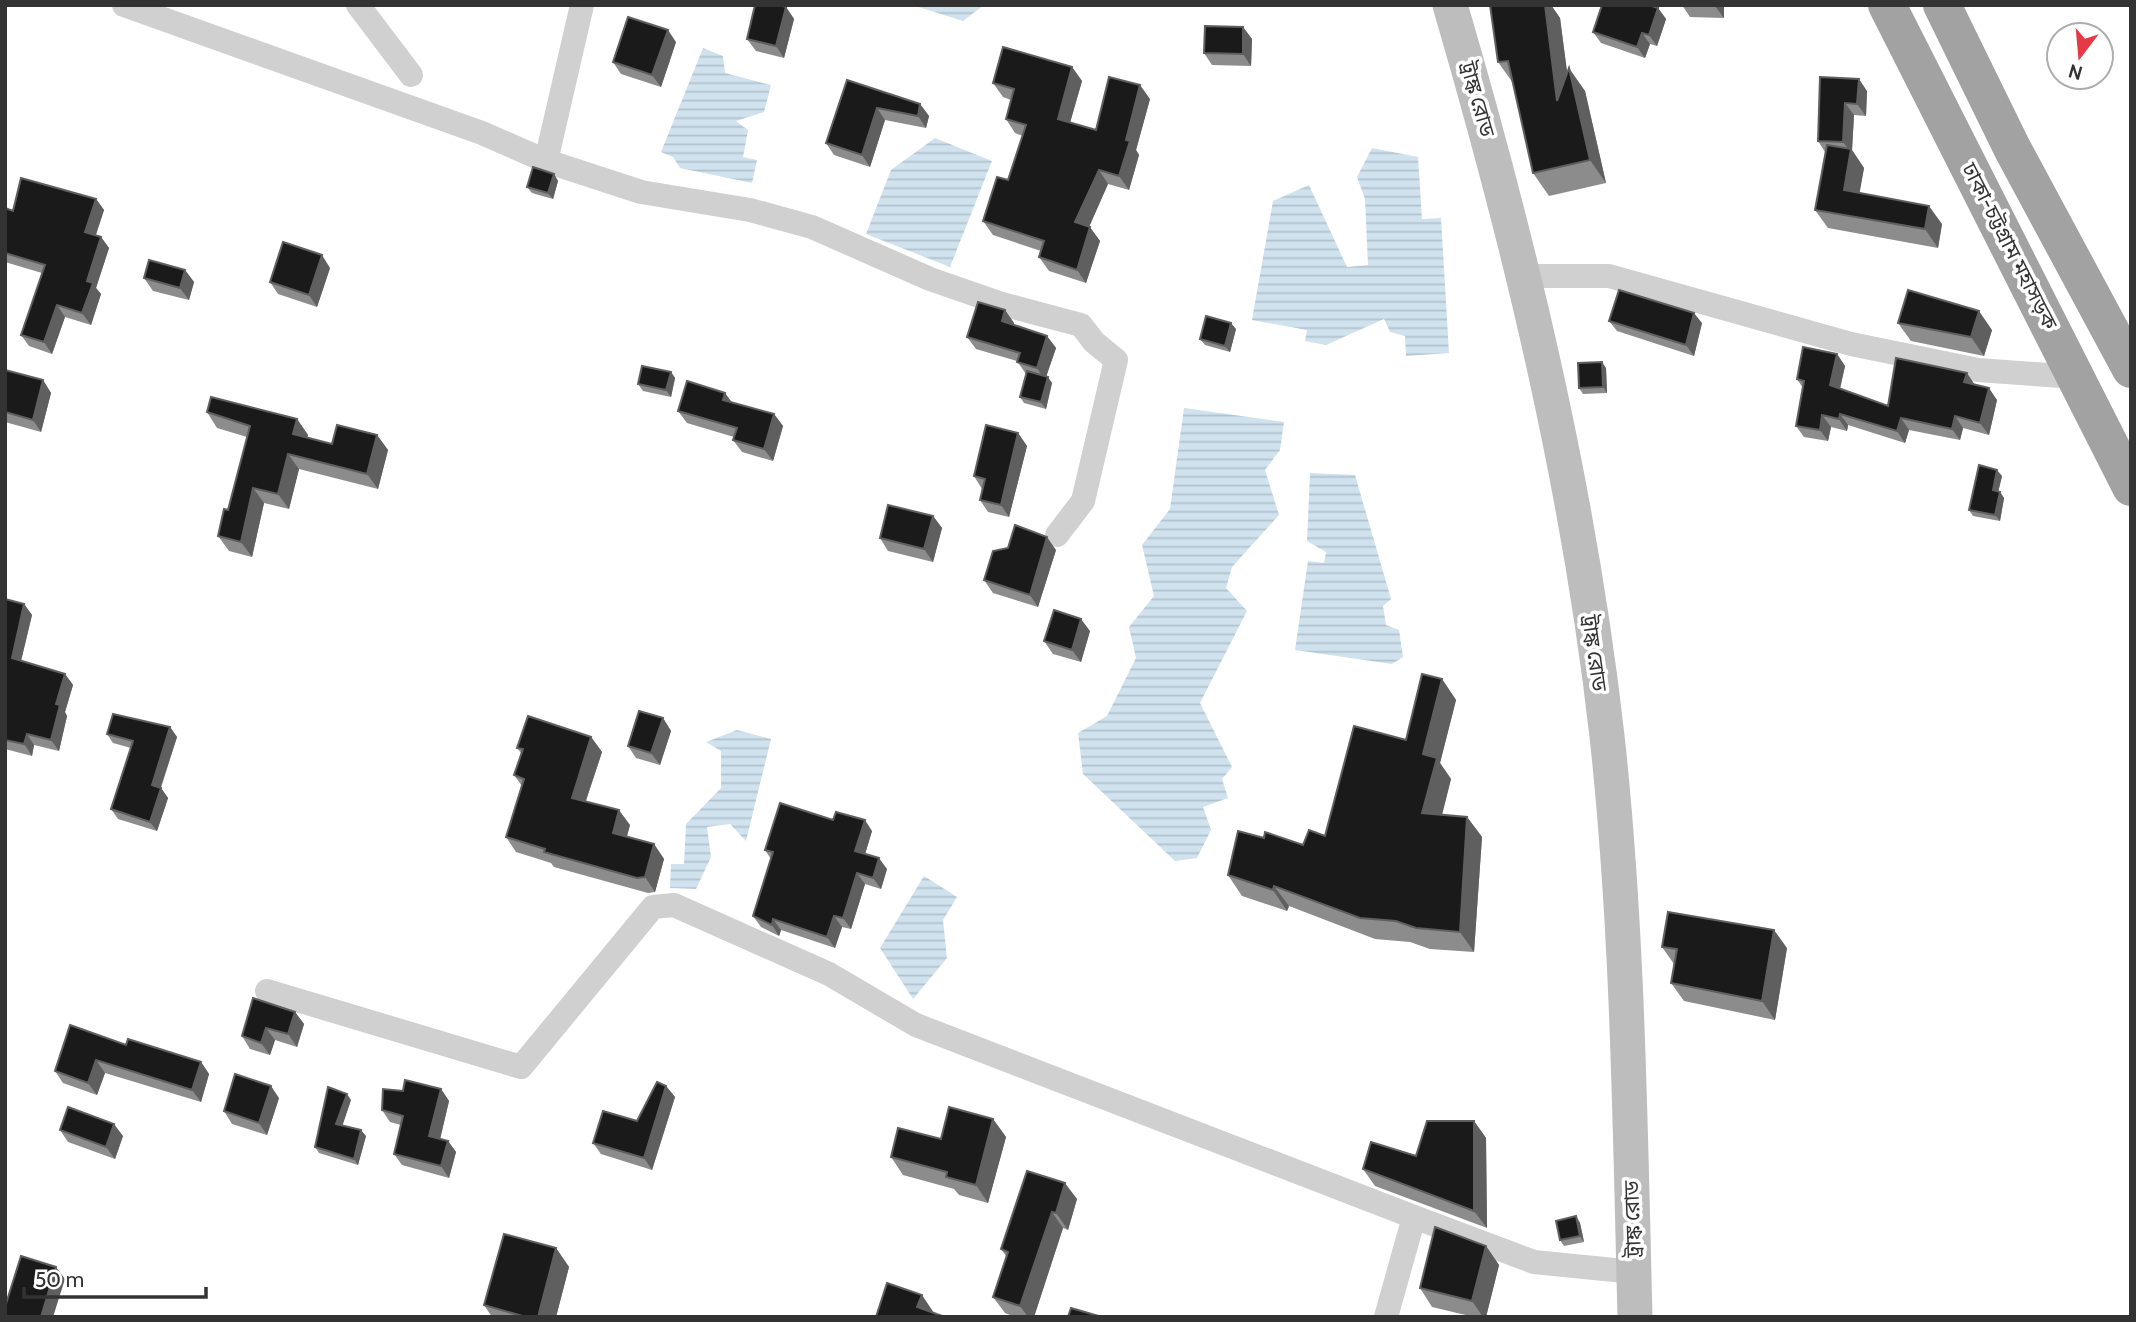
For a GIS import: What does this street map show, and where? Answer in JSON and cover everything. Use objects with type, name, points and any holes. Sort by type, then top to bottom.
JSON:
[{"type":"highway","name":"ঢাকা-চট্টগ্রাম মহাসড়ক","points":[[1887,5],[2131,487]]},
{"type":"highway","points":[[1942,5],[2012,148],[2131,369]]},
{"type":"main road","name":"ট্রাঙ্ক রোড","points":[[1450,5],[1490,141],[1570,483],[1607,736],[1621,913],[1635,1317]]},
{"type":"street","points":[[124,5],[482,133],[546,162],[641,192],[750,210],[812,227],[930,279],[1002,304],[1081,325],[1094,342],[1116,360],[1083,501],[1057,535]]},
{"type":"street","points":[[358,5],[411,75]]},
{"type":"street","points":[[546,162],[582,5]]},
{"type":"street","points":[[1521,276],[1609,276],[1864,346],[1978,370],[2076,377]]},
{"type":"street","points":[[267,991],[521,1068],[653,907],[674,905],[829,974],[916,1025],[1414,1217],[1534,1262],[1634,1272]]},
{"type":"street","points":[[1386,1317],[1414,1217]]},
{"type":"water","points":[[912,5],[984,5],[963,21]]},
{"type":"water","points":[[703,48],[723,56],[725,73],[771,85],[764,112],[736,121],[748,130],[743,157],[757,160],[752,183],[680,168],[673,157],[661,152]]},
{"type":"water","points":[[935,138],[992,161],[950,267],[866,234],[891,170]]},
{"type":"water","points":[[1372,148],[1418,157],[1422,219],[1441,218],[1449,353],[1406,356],[1405,336],[1390,332],[1384,319],[1326,345],[1305,341],[1307,330],[1252,320],[1273,201],[1309,185],[1347,267],[1368,265],[1365,199],[1357,177]]},
{"type":"water","points":[[1184,408],[1284,422],[1280,450],[1265,470],[1279,515],[1232,567],[1226,588],[1247,611],[1200,703],[1232,767],[1222,779],[1228,798],[1203,807],[1211,830],[1197,858],[1175,861],[1083,774],[1078,733],[1107,716],[1136,658],[1129,627],[1154,596],[1142,545],[1170,509]]},
{"type":"water","points":[[1310,473],[1355,475],[1391,599],[1383,606],[1386,625],[1399,630],[1403,657],[1392,664],[1295,650],[1308,561],[1324,563],[1326,552],[1307,541]]},
{"type":"water","points":[[737,730],[771,739],[746,841],[730,824],[707,827],[711,857],[696,889],[670,888],[671,864],[684,864],[686,824],[721,788],[721,751],[706,742]]},
{"type":"water","points":[[924,876],[957,897],[943,920],[947,958],[913,999],[880,948]]},
{"type":"building","points":[[755,5],[786,7],[776,46],[747,39]]},
{"type":"building","points":[[1490,5],[1545,5],[1557,101],[1569,68],[1590,160],[1533,173],[1508,61],[1498,62]]},
{"type":"building","points":[[1602,5],[1649,5],[1658,8],[1649,35],[1642,33],[1637,47],[1593,32]]},
{"type":"building","points":[[628,17],[668,30],[652,75],[613,62]]},
{"type":"building","points":[[1205,26],[1243,27],[1243,54],[1204,53]]},
{"type":"building","points":[[1003,47],[1072,67],[1058,119],[1096,130],[1109,77],[1140,85],[1126,140],[1130,141],[1119,176],[1099,170],[1075,222],[1090,227],[1077,270],[1039,257],[1044,241],[983,221],[997,177],[1008,180],[1026,125],[1006,119],[1014,89],[993,83]]},
{"type":"building","points":[[1820,77],[1859,79],[1857,104],[1845,103],[1843,142],[1818,141]]},
{"type":"building","points":[[847,80],[920,104],[918,116],[877,108],[862,155],[826,143]]},
{"type":"building","points":[[1827,145],[1851,149],[1844,190],[1929,206],[1925,229],[1815,210]]},
{"type":"building","points":[[533,167],[554,174],[548,193],[527,187]]},
{"type":"building","points":[[21,178],[96,199],[85,232],[101,237],[87,281],[93,283],[82,313],[57,305],[44,342],[21,335],[45,265],[5,253],[5,208],[13,211]]},
{"type":"building","points":[[283,242],[322,255],[309,295],[270,282]]},
{"type":"building","points":[[149,260],[185,270],[180,288],[144,278]]},
{"type":"building","points":[[1619,290],[1694,313],[1686,345],[1609,321]]},
{"type":"building","points":[[1908,290],[1979,311],[1971,337],[1898,323]]},
{"type":"building","points":[[978,302],[1005,310],[1002,321],[1047,336],[1037,368],[1017,362],[1020,353],[967,337]]},
{"type":"building","points":[[1206,316],[1231,323],[1225,346],[1200,339]]},
{"type":"building","points":[[1803,347],[1837,354],[1830,385],[1888,406],[1896,358],[1967,373],[1964,382],[1989,388],[1980,423],[1955,416],[1952,429],[1901,418],[1897,431],[1840,414],[1839,419],[1822,415],[1820,430],[1796,426],[1804,381],[1797,379]]},
{"type":"building","points":[[1602,362],[1603,387],[1579,388],[1578,363]]},
{"type":"building","points":[[642,366],[671,372],[666,390],[638,384]]},
{"type":"building","points":[[5,370],[43,380],[33,420],[5,412]]},
{"type":"building","points":[[1027,371],[1048,377],[1041,402],[1020,397]]},
{"type":"building","points":[[687,381],[725,393],[723,400],[774,414],[764,449],[733,440],[737,428],[678,411]]},
{"type":"building","points":[[211,397],[297,419],[293,434],[332,444],[337,425],[377,435],[367,474],[288,454],[278,494],[253,488],[241,542],[218,536],[224,509],[228,510],[250,426],[207,412]]},
{"type":"building","points":[[986,425],[1018,433],[1001,505],[980,500],[985,479],[974,476]]},
{"type":"building","points":[[1979,465],[1997,470],[1993,490],[2000,492],[1995,515],[1969,510]]},
{"type":"building","points":[[888,505],[933,516],[924,549],[880,538]]},
{"type":"building","points":[[1015,525],[1047,537],[1030,595],[984,580],[993,551],[1008,548]]},
{"type":"building","points":[[5,599],[24,604],[12,658],[65,674],[56,704],[60,705],[51,740],[27,734],[24,744],[5,740]]},
{"type":"building","points":[[1054,610],[1081,619],[1072,650],[1044,641]]},
{"type":"building","points":[[1422,674],[1442,679],[1423,754],[1437,758],[1422,813],[1467,817],[1460,932],[1416,928],[1396,921],[1360,918],[1274,886],[1273,890],[1228,875],[1238,831],[1264,838],[1265,832],[1303,845],[1309,830],[1325,836],[1354,726],[1406,740]]},
{"type":"building","points":[[639,711],[663,718],[651,753],[628,746]]},
{"type":"building","points":[[113,714],[170,727],[152,785],[161,788],[150,822],[111,809],[133,741],[107,734]]},
{"type":"building","points":[[528,716],[591,737],[572,798],[619,810],[613,833],[654,844],[645,877],[637,878],[544,852],[545,849],[506,837],[524,779],[514,775],[523,749],[517,748]]},
{"type":"building","points":[[780,803],[833,820],[836,812],[865,820],[855,851],[879,858],[873,878],[857,873],[843,918],[834,916],[827,937],[773,919],[772,925],[753,916],[773,852],[765,850]]},
{"type":"building","points":[[1668,912],[1774,930],[1762,1001],[1671,983],[1677,949],[1662,947]]},
{"type":"building","points":[[253,998],[295,1012],[288,1034],[266,1028],[261,1043],[242,1036]]},
{"type":"building","points":[[70,1025],[126,1045],[128,1039],[201,1062],[192,1090],[96,1060],[88,1083],[55,1071]]},
{"type":"building","points":[[235,1074],[271,1086],[259,1123],[224,1111]]},
{"type":"building","points":[[405,1080],[441,1089],[429,1136],[448,1141],[441,1166],[394,1154],[403,1116],[382,1110],[383,1089],[403,1091]]},
{"type":"building","points":[[657,1082],[666,1086],[644,1158],[593,1143],[603,1111],[637,1121]]},
{"type":"building","points":[[328,1087],[347,1094],[336,1124],[361,1130],[354,1159],[315,1147]]},
{"type":"building","points":[[68,1107],[114,1124],[106,1147],[60,1130]]},
{"type":"building","points":[[949,1107],[993,1119],[976,1185],[946,1177],[947,1172],[891,1157],[898,1128],[941,1139]]},
{"type":"building","points":[[1427,1121],[1474,1121],[1474,1211],[1363,1169],[1371,1142],[1416,1156]]},
{"type":"building","points":[[1027,1171],[1065,1183],[1056,1213],[1052,1212],[1020,1306],[993,1297],[1008,1252],[1001,1249]]},
{"type":"building","points":[[1576,1216],[1580,1236],[1560,1240],[1556,1221]]},
{"type":"building","points":[[1435,1227],[1486,1246],[1472,1301],[1420,1288]]},
{"type":"building","points":[[504,1234],[556,1248],[538,1317],[526,1317],[484,1305]]},
{"type":"building","points":[[21,1256],[56,1267],[41,1317],[5,1317],[5,1307]]},
{"type":"building","points":[[887,1283],[922,1295],[917,1307],[945,1317],[876,1317]]},
{"type":"building","points":[[1071,1308],[1102,1317],[1068,1317]]}]
